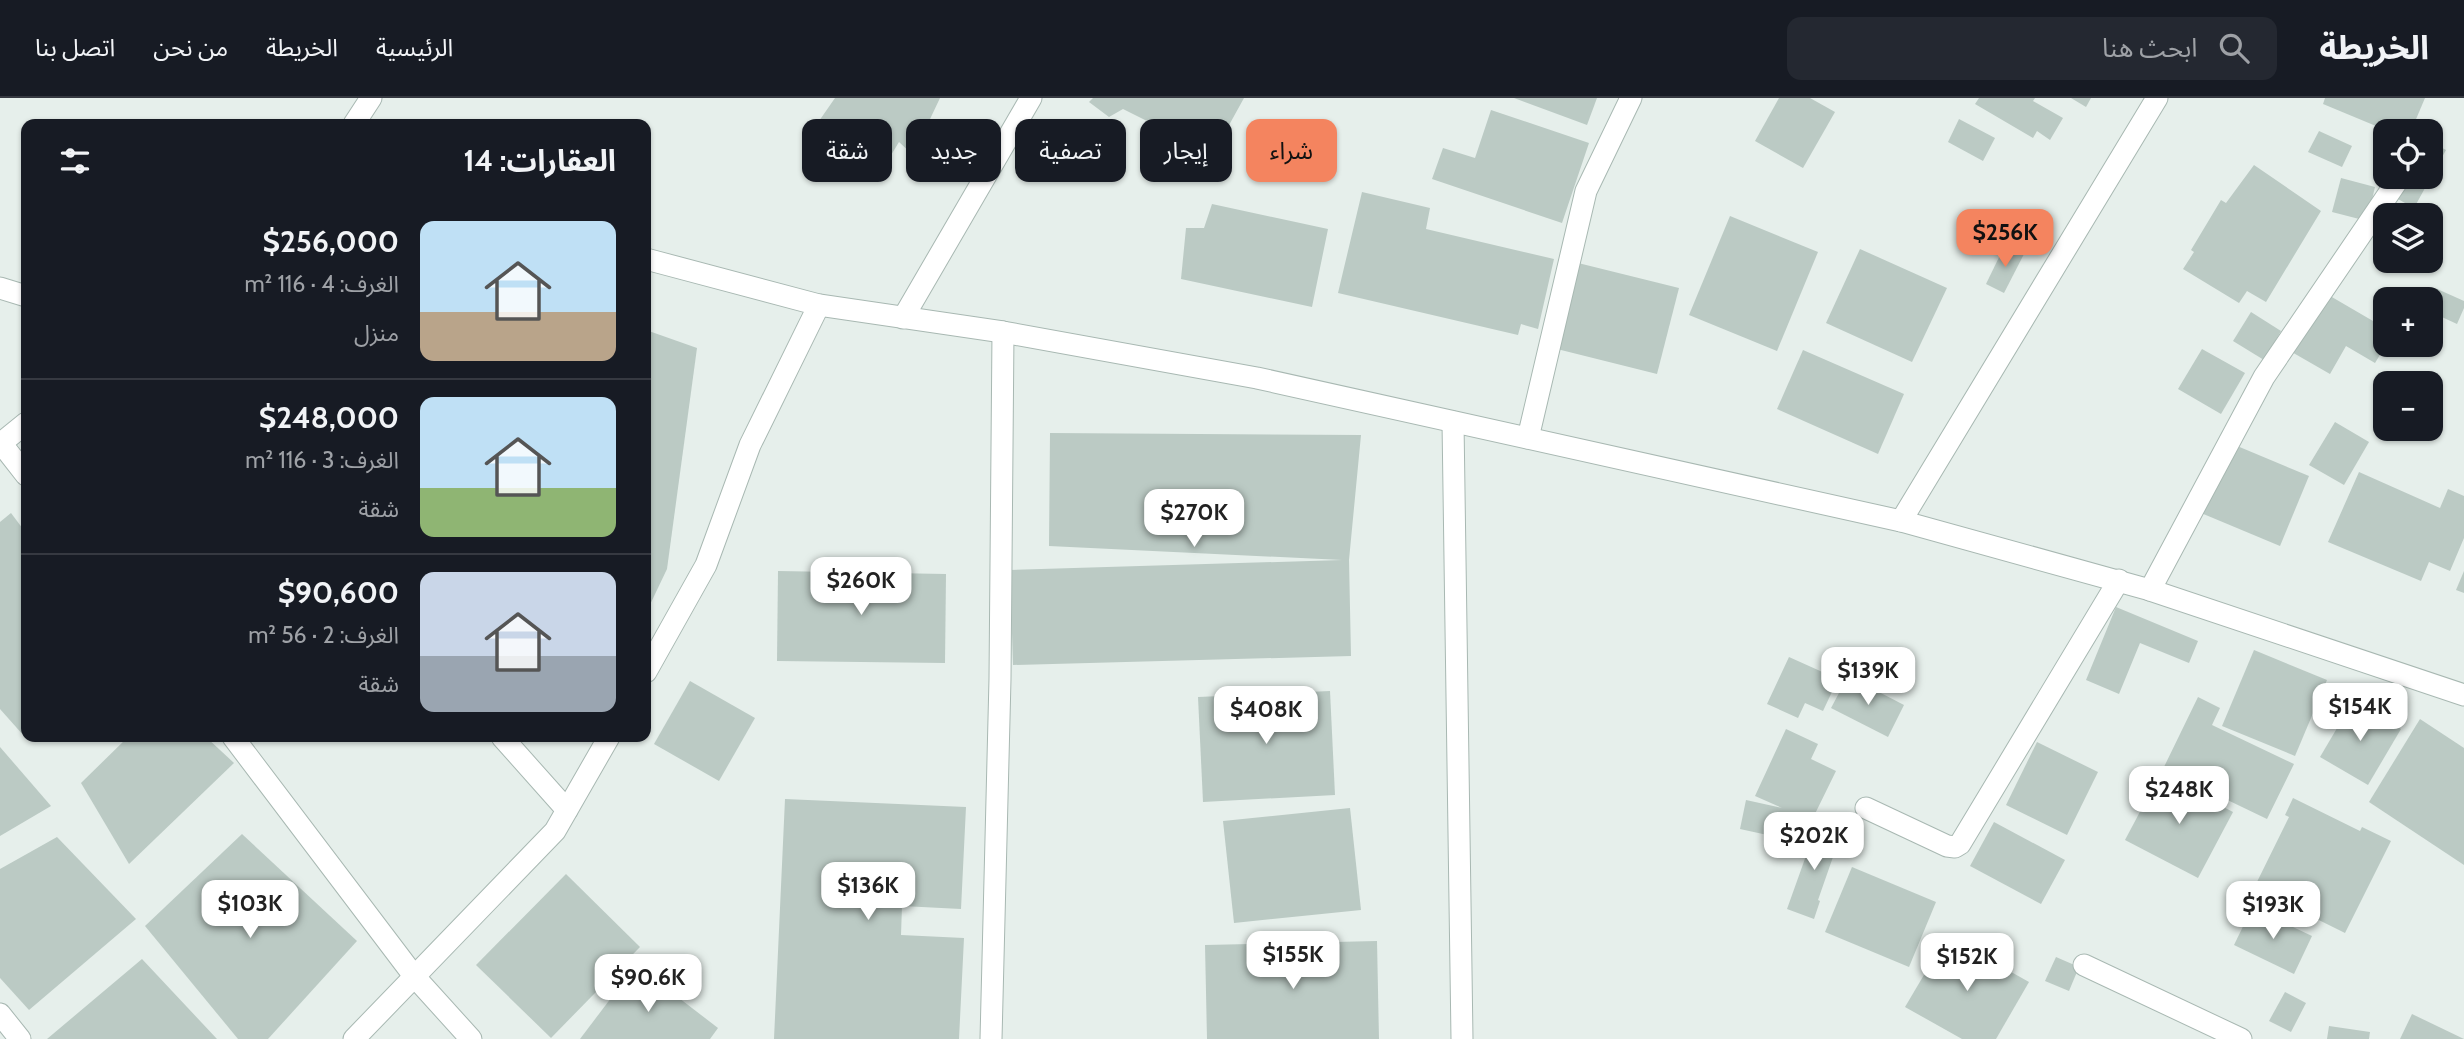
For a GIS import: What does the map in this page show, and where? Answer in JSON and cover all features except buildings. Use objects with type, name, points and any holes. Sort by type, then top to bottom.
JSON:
[{"type":"street","points":[[357,119],[370,98]]},
{"type":"street","points":[[903,318],[1031,98]]},
{"type":"street","points":[[1528,438],[1586,191],[1631,98]]},
{"type":"street","points":[[1901,521],[2157,98]]},
{"type":"street","points":[[2150,590],[2263,377],[2392,189]]},
{"type":"street","points":[[651,261],[820,305],[1003,332],[1257,378],[1901,521],[2119,580],[2464,695]]},
{"type":"street","points":[[0,288],[21,294]]},
{"type":"street","points":[[651,663],[706,565],[750,445],[820,305]]},
{"type":"street","points":[[991,1039],[1000,692],[1003,332]]},
{"type":"street","points":[[1453,422],[1462,1039]]},
{"type":"street","points":[[21,427],[0,444],[21,469]]},
{"type":"street","points":[[1866,808],[1947,846],[1955,847],[1960,844],[2119,580]]},
{"type":"street","points":[[237,742],[414,976],[471,1039]]},
{"type":"street","points":[[506,742],[567,810]]},
{"type":"street","points":[[354,1039],[555,831],[606,742]]},
{"type":"street","points":[[2084,965],[2241,1039]]},
{"type":"street","points":[[0,1014],[20,1039]]}]
